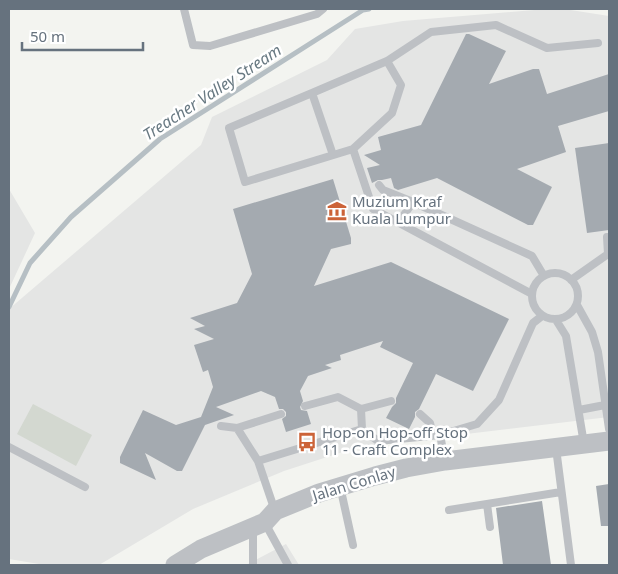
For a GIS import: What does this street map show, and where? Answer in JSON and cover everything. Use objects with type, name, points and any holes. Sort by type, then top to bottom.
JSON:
[{"type":"street","name":"Jalan Conlay","points":[[175,565],[201,549],[319,493],[340,486],[406,468],[445,461],[609,441]]},
{"type":"lane","points":[[184,9],[193,45],[210,46],[317,14],[323,9]]},
{"type":"lane","points":[[387,60],[400,85],[392,113],[353,149],[244,182],[229,128],[387,60],[432,32],[496,26],[547,48],[598,43]]},
{"type":"lane","points":[[312,93],[332,155]]},
{"type":"lane","points":[[353,149],[373,208],[532,294]]},
{"type":"lane","points":[[379,185],[383,190],[414,202],[532,256],[544,276]]},
{"type":"lane","points":[[399,222],[414,202]]},
{"type":"lane","points":[[571,280],[608,254],[606,237]]},
{"type":"lane","points":[[577,305],[568,315],[556,320],[542,316],[536,310],[532,302],[532,294],[536,284],[544,276],[553,273],[563,274],[576,287],[577,305],[592,332],[598,352],[609,429]]},
{"type":"lane","points":[[362,429],[378,441],[436,435],[477,424],[499,400],[533,323],[542,316]]},
{"type":"lane","points":[[556,320],[566,336],[584,444]]},
{"type":"lane","points":[[305,406],[338,397],[362,410],[391,401]]},
{"type":"lane","points":[[579,410],[605,405]]},
{"type":"lane","points":[[362,410],[362,429]]},
{"type":"lane","points":[[221,426],[237,428],[281,414]]},
{"type":"lane","points":[[420,414],[430,423],[445,461]]},
{"type":"lane","points":[[237,428],[258,461],[264,520],[253,565]]},
{"type":"lane","points":[[258,461],[362,429]]},
{"type":"lane","points":[[9,447],[85,486]]},
{"type":"lane","points":[[556,448],[571,565]]},
{"type":"lane","points":[[340,486],[353,545]]},
{"type":"lane","points":[[449,510],[561,492]]},
{"type":"lane","points":[[487,504],[490,527]]},
{"type":"lane","points":[[264,520],[288,565]]},
{"type":"shaded area","points":[[564,9],[609,16],[609,417],[358,447],[284,471],[193,509],[99,565],[45,565],[9,559],[9,309],[201,145],[212,117],[327,60],[355,29],[403,21]]},
{"type":"shaded area","points":[[9,189],[35,233],[9,289]]},
{"type":"shaded area","points":[[33,404],[92,435],[76,466],[17,434]]},
{"type":"shaded area","points":[[286,544],[299,565],[246,565]]},
{"type":"building","points":[[466,34],[506,51],[489,84],[533,69],[539,69],[547,94],[609,74],[609,111],[558,126],[566,152],[517,169],[552,187],[533,225],[528,225],[437,178],[398,190],[394,188],[391,178],[372,183],[367,168],[380,165],[364,155],[381,150],[378,137],[421,125]]},
{"type":"building","points":[[609,143],[609,230],[587,233],[575,148]]},
{"type":"building","points":[[333,179],[351,238],[351,244],[331,249],[314,286],[391,262],[509,319],[473,391],[436,374],[419,409],[415,412],[415,417],[409,429],[386,418],[396,403],[396,398],[413,363],[380,347],[383,341],[340,355],[341,360],[325,365],[332,368],[308,376],[300,391],[303,401],[300,407],[301,410],[307,411],[311,424],[286,432],[282,419],[286,416],[286,412],[283,409],[279,409],[275,397],[261,391],[216,407],[234,415],[205,425],[182,471],[177,471],[145,453],[156,480],[120,463],[120,457],[143,410],[176,425],[201,417],[213,387],[208,370],[203,372],[194,345],[214,339],[194,329],[205,326],[190,318],[237,303],[252,274],[233,209]]},
{"type":"building","points":[[609,484],[609,526],[601,526],[596,486]]},
{"type":"building","points":[[542,501],[551,565],[503,565],[496,508]]},
{"type":"waterway","name":"Treacher Valley Stream","points":[[9,307],[30,263],[71,217],[160,139],[363,10],[369,9]]},
{"type":"place","name":"Muzium Kraf Kuala Lumpur","points":[[337,211]]},
{"type":"place","name":"Hop-on Hop-off Stop 11 - Craft Complex","points":[[307,442]]}]
